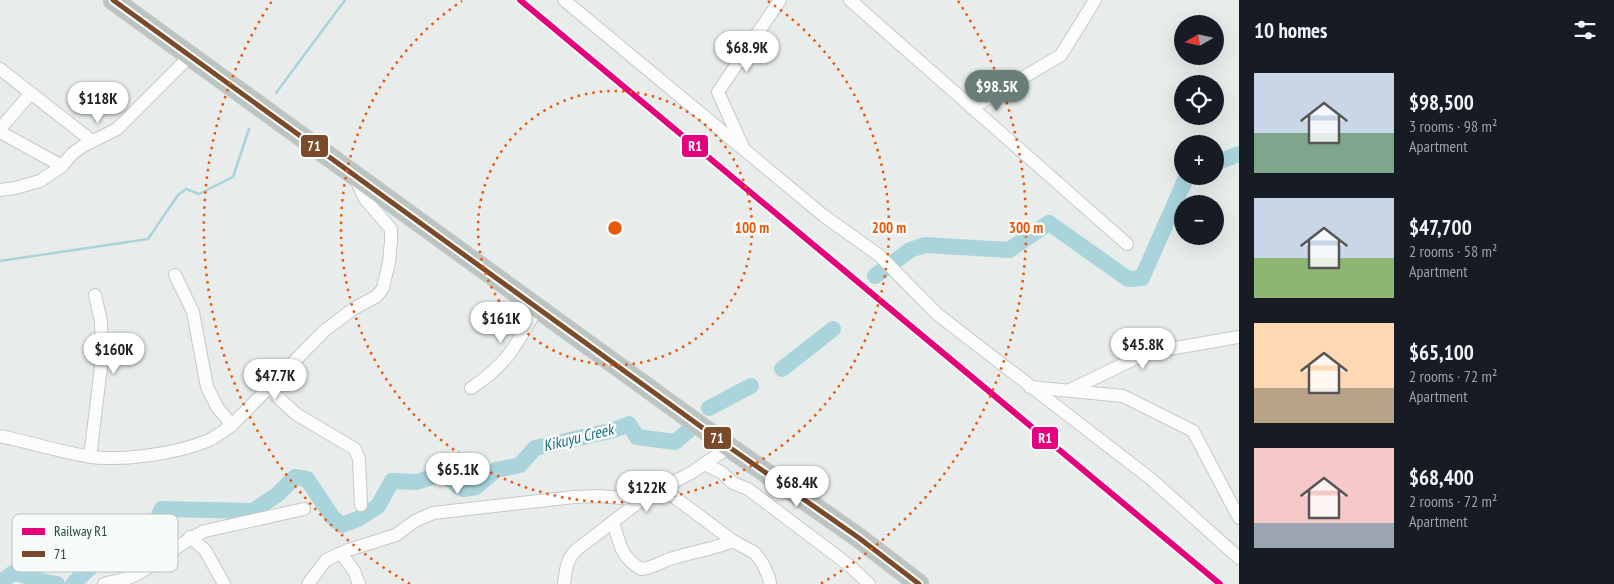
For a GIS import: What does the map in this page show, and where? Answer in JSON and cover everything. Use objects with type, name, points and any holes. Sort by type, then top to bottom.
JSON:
[{"type":"highway","points":[[113,0],[729,447],[859,538],[919,584]]},
{"type":"street","points":[[564,0],[824,216],[880,256],[937,314],[1047,401],[1151,479],[1239,558]]},
{"type":"street","points":[[744,150],[718,92],[780,0]]},
{"type":"street","points":[[850,0],[1127,244]]},
{"type":"street","points":[[972,108],[1060,55],[1095,0]]},
{"type":"street","points":[[0,190],[40,182],[62,166],[72,154],[92,140],[110,134],[190,56]]},
{"type":"street","points":[[0,69],[92,140]]},
{"type":"street","points":[[31,93],[0,131],[62,166]]},
{"type":"street","points":[[0,436],[90,457],[120,458],[182,449],[208,441],[219,435],[232,425],[334,322],[377,296],[383,288],[392,241],[391,229],[366,199],[353,174]]},
{"type":"street","points":[[175,275],[193,312],[207,387],[217,407],[232,425]]},
{"type":"street","points":[[90,457],[102,359],[101,321],[95,295]]},
{"type":"street","points":[[471,388],[500,366],[515,348],[537,308]]},
{"type":"street","points":[[1047,401],[1152,352],[1239,337]]},
{"type":"street","points":[[1030,387],[1123,396],[1193,431],[1239,518]]},
{"type":"street","points":[[268,388],[296,414],[355,449],[359,459],[362,505]]},
{"type":"street","points":[[564,584],[570,557],[642,500],[704,464],[729,447]]},
{"type":"street","points":[[704,464],[721,472],[733,482],[748,488],[850,566],[869,584]]},
{"type":"street","points":[[662,488],[733,541],[755,553],[763,564],[770,584]]},
{"type":"street","points":[[308,584],[326,560],[341,553],[396,535],[425,516],[444,510],[587,496],[642,500]]},
{"type":"street","points":[[178,547],[205,531],[304,510]]},
{"type":"street","points":[[613,522],[627,560],[641,569],[655,567],[666,560],[721,546],[733,541]]},
{"type":"street","points":[[190,538],[205,550],[224,584]]},
{"type":"street","points":[[341,553],[354,571],[359,584]]},
{"type":"street","points":[[104,584],[132,577],[141,572]]},
{"type":"waterway","points":[[276,93],[345,0]]},
{"type":"waterway","points":[[0,261],[148,239],[178,195],[186,189],[199,194],[233,177],[249,129]]},
{"type":"waterway","name":"Kikuyu Creek","points":[[1224,160],[1239,154]]},
{"type":"waterway","name":"Kikuyu Creek","points":[[875,276],[910,250],[925,245],[1009,250],[1049,223],[1128,279],[1142,278],[1183,185]]},
{"type":"waterway","name":"Kikuyu Creek","points":[[782,369],[833,329]]},
{"type":"waterway","name":"Kikuyu Creek","points":[[709,408],[751,386]]},
{"type":"waterway","name":"Kikuyu Creek","points":[[160,514],[162,509],[253,511],[278,494],[295,477],[307,479],[333,518],[342,525],[358,519],[378,506],[392,481],[417,482],[445,473],[456,485],[464,489],[476,487],[496,470],[520,465],[535,448],[614,430],[629,424],[637,437],[675,442],[688,431]]},
{"type":"waterway","name":"Kikuyu Creek","points":[[73,584],[86,572]]},
{"type":"waterway","name":"Kikuyu Creek","points":[[0,583],[13,573],[57,584]]},
{"type":"rail line","name":"R1","points":[[520,0],[1220,584]]},
{"type":"transit line","name":"71","points":[[113,0],[729,447],[859,538],[919,584]]}]
